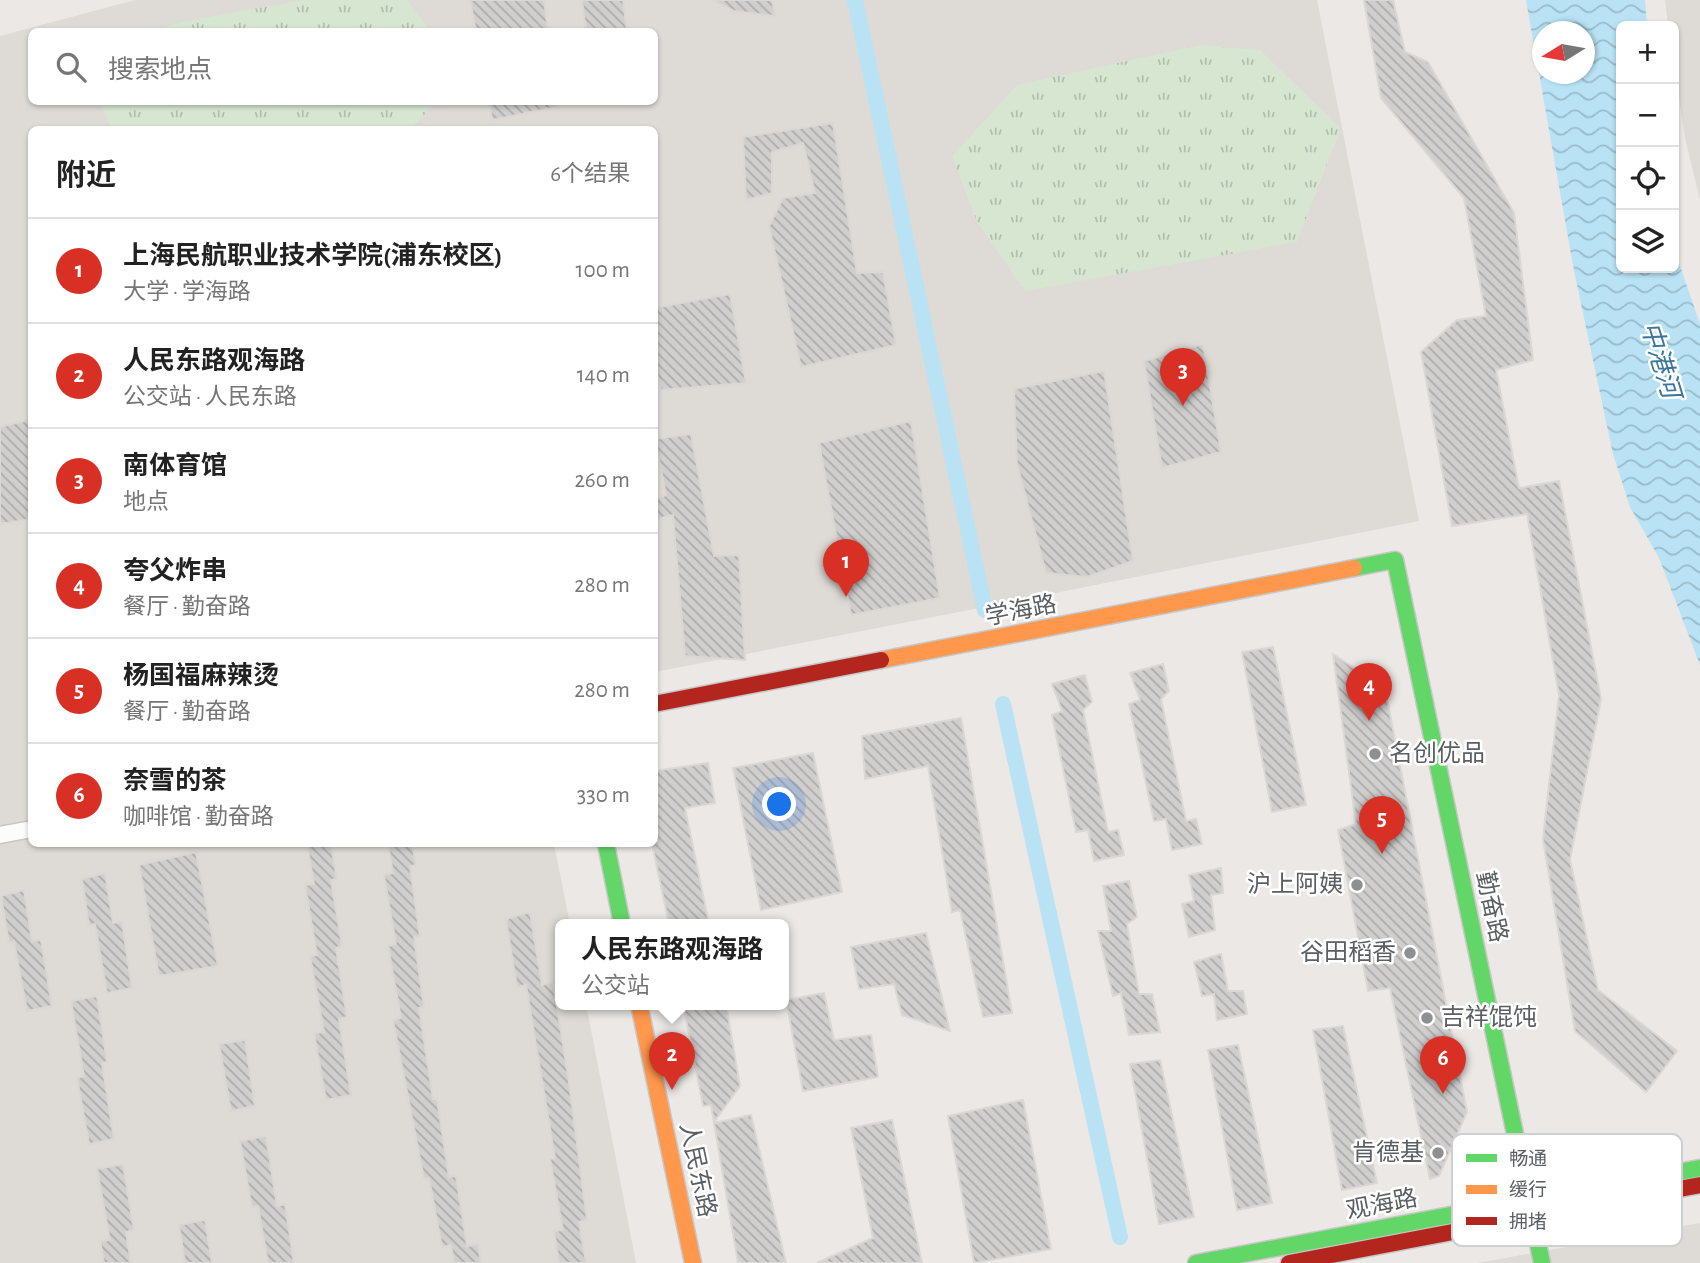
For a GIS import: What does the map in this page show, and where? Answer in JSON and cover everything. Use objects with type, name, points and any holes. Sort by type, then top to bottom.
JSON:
[{"type":"street","name":"学海路","points":[[658,703],[1395,560]]},
{"type":"street","name":"勤奋路","points":[[1395,560],[1515,1134]]},
{"type":"street","points":[[0,835],[28,831]]},
{"type":"street","points":[[592,847],[607,919]]},
{"type":"street","points":[[607,847],[621,919]]},
{"type":"street","name":"人民东路","points":[[625,1010],[678,1263]]},
{"type":"street","name":"人民东路","points":[[640,1010],[693,1263]]},
{"type":"street","name":"观海路","points":[[1682,1171],[1700,1168]]},
{"type":"street","name":"观海路","points":[[1682,1189],[1700,1185]]},
{"type":"street","name":"观海路","points":[[1196,1263],[1452,1215]]},
{"type":"street","name":"观海路","points":[[1289,1263],[1452,1233]]},
{"type":"shaded area","points":[[135,0],[1317,0],[1419,521],[658,671],[658,126],[28,126],[28,847],[555,847],[569,919],[555,919],[555,1010],[587,1010],[636,1263],[0,1263],[0,36],[28,29],[28,105],[658,105],[658,28],[30,28]]},
{"type":"shaded area","points":[[1665,0],[1700,0],[1700,200],[1685,138],[1679,98],[1679,21],[1667,21]]},
{"type":"shaded area","points":[[1700,1223],[1700,1263],[1478,1263],[1572,1246],[1682,1246],[1682,1226]]},
{"type":"green space","points":[[304,0],[407,0],[428,28],[162,28]]},
{"type":"green space","points":[[1200,45],[1260,50],[1341,128],[1297,242],[1025,291],[977,222],[952,156],[1017,85]]},
{"type":"green space","points":[[102,105],[433,105],[414,126],[110,126]]},
{"type":"water","name":"中港河","points":[[1526,0],[1645,0],[1647,21],[1616,21],[1616,273],[1679,273],[1679,263],[1700,324],[1700,665],[1659,558],[1630,507],[1613,454],[1574,271],[1541,84],[1595,84],[1595,21],[1532,21],[1532,34]]},
{"type":"building","points":[[470,0],[544,0],[548,28],[475,28]]},
{"type":"building","points":[[582,0],[623,0],[626,28],[586,28]]},
{"type":"building","points":[[713,0],[772,0],[775,16],[734,11]]},
{"type":"building","points":[[1364,0],[1393,0],[1405,52],[1428,62],[1514,213],[1533,360],[1496,370],[1519,488],[1559,481],[1601,699],[1570,860],[1598,990],[1677,1051],[1646,1092],[1575,1031],[1543,839],[1559,695],[1527,514],[1452,526],[1421,352],[1457,320],[1486,316],[1464,198],[1381,98]]},
{"type":"building","points":[[490,105],[557,105],[557,107],[492,120]]},
{"type":"building","points":[[833,123],[857,273],[883,272],[896,345],[801,367],[769,226],[783,198],[815,193],[803,143],[772,152],[772,193],[746,200],[743,137]]},
{"type":"building","points":[[730,294],[746,383],[661,390],[658,377],[658,307]]},
{"type":"building","points":[[1203,344],[1221,452],[1162,468],[1144,361]]},
{"type":"building","points":[[1104,371],[1133,561],[1087,577],[1046,573],[1017,464],[1014,389]]},
{"type":"building","points":[[28,420],[28,520],[0,524],[0,427]]},
{"type":"building","points":[[911,421],[940,598],[851,615],[819,443]]},
{"type":"building","points":[[691,434],[714,556],[739,555],[745,660],[685,656],[673,515],[658,519],[658,498],[666,495],[658,454],[658,439]]},
{"type":"building","points":[[1273,647],[1306,805],[1272,812],[1242,652]]},
{"type":"building","points":[[1333,654],[1385,688],[1467,1112],[1457,1134],[1452,1134],[1452,1146],[1439,1176],[1430,1179],[1390,988],[1368,991],[1338,830],[1356,824]]},
{"type":"building","points":[[1163,664],[1169,691],[1161,699],[1186,821],[1196,819],[1202,844],[1172,850],[1166,819],[1154,821],[1129,704],[1140,700],[1130,673]]},
{"type":"building","points":[[1085,675],[1092,702],[1083,710],[1108,832],[1118,830],[1124,855],[1094,861],[1088,830],[1076,832],[1052,715],[1062,711],[1052,684]]},
{"type":"building","points":[[961,718],[1012,1013],[983,1017],[960,910],[952,912],[928,766],[865,779],[862,736]]},
{"type":"building","points":[[813,753],[842,892],[761,910],[733,768]]},
{"type":"building","points":[[708,763],[715,803],[685,808],[708,919],[668,919],[653,847],[658,847],[658,770]]},
{"type":"building","points":[[308,847],[332,847],[337,879],[331,880],[342,946],[336,948],[347,1017],[339,1019],[351,1095],[326,1100],[314,1033],[324,1032],[310,956],[317,955],[305,885],[314,884]]},
{"type":"building","points":[[389,847],[413,847],[416,865],[410,866],[420,936],[414,937],[424,1007],[419,1008],[433,1099],[437,1099],[449,1177],[456,1176],[467,1246],[478,1244],[481,1263],[454,1263],[451,1245],[442,1247],[429,1178],[424,1179],[393,1020],[401,1018],[388,946],[396,944],[384,875],[393,873]]},
{"type":"building","points":[[196,852],[218,966],[159,976],[139,865]]},
{"type":"building","points":[[1221,868],[1223,893],[1211,895],[1215,930],[1189,937],[1182,904],[1194,901],[1189,875]]},
{"type":"building","points":[[105,873],[113,923],[122,922],[132,988],[107,993],[95,924],[89,926],[82,879]]},
{"type":"building","points":[[1129,881],[1137,917],[1127,924],[1139,994],[1152,994],[1160,1032],[1129,1035],[1121,993],[1113,996],[1098,931],[1111,931],[1103,886]]},
{"type":"building","points":[[24,890],[32,941],[41,940],[52,1006],[27,1011],[14,941],[9,943],[1,896]]},
{"type":"building","points":[[530,912],[542,985],[553,982],[587,1220],[579,1222],[586,1263],[559,1263],[554,1231],[563,1230],[550,1159],[555,1158],[526,985],[517,987],[506,919]]},
{"type":"building","points":[[926,933],[950,1031],[902,1015],[894,984],[859,989],[851,947]]},
{"type":"building","points":[[1221,954],[1228,991],[1243,991],[1247,1014],[1217,1020],[1214,994],[1202,996],[1194,962]]},
{"type":"building","points":[[824,993],[834,1040],[871,1035],[878,1077],[803,1091],[788,1010],[789,999]]},
{"type":"building","points":[[97,996],[107,1062],[102,1063],[114,1139],[89,1144],[77,1078],[84,1076],[71,1001]]},
{"type":"building","points":[[684,1010],[727,1010],[740,1086],[714,1122],[711,1105],[703,1106]]},
{"type":"building","points":[[1343,1026],[1377,1183],[1342,1190],[1313,1030]]},
{"type":"building","points":[[245,1040],[255,1106],[231,1111],[219,1044]]},
{"type":"building","points":[[1238,1045],[1272,1203],[1237,1210],[1208,1050]]},
{"type":"building","points":[[1160,1060],[1194,1217],[1159,1224],[1130,1064]]},
{"type":"building","points":[[1023,1100],[1051,1249],[974,1263],[948,1116]]},
{"type":"building","points":[[751,1115],[786,1263],[738,1263],[714,1123]]},
{"type":"building","points":[[892,1120],[922,1263],[817,1263],[873,1238],[851,1128]]},
{"type":"building","points":[[266,1136],[277,1206],[285,1204],[294,1263],[268,1263],[258,1206],[252,1208],[240,1141]]},
{"type":"building","points":[[123,1164],[134,1230],[126,1232],[131,1263],[104,1263],[100,1241],[110,1240],[97,1169]]},
{"type":"building","points":[[205,1220],[212,1263],[185,1263],[179,1225]]},
{"type":"waterway","points":[[855,0],[985,610]]},
{"type":"waterway","points":[[1003,704],[1120,1237]]},
{"type":"traffic: fast","points":[[1354,568],[1395,560],[1515,1134]]},
{"type":"traffic: fast","points":[[607,847],[621,919]]},
{"type":"traffic: fast","points":[[1682,1171],[1700,1168]]},
{"type":"traffic: fast","points":[[1196,1263],[1452,1215]]},
{"type":"traffic: fast","points":[[1538,1246],[1542,1263]]},
{"type":"traffic: slow","points":[[881,660],[1354,568]]},
{"type":"traffic: slow","points":[[640,1010],[693,1263]]},
{"type":"traffic: jam","points":[[658,703],[881,660]]},
{"type":"traffic: jam","points":[[1682,1188],[1700,1185]]},
{"type":"traffic: jam","points":[[1289,1263],[1452,1232]]},
{"type":"place","name":"南体育馆","points":[[1183,406]]},
{"type":"place","name":"上海民航职业技术学院(浦东校区)","points":[[846,597]]},
{"type":"place","name":"夸父炸串","points":[[1369,721]]},
{"type":"place","name":"名创优品","points":[[1375,754]]},
{"type":"place","name":"杨国福麻辣烫","points":[[1382,854]]},
{"type":"place","name":"沪上阿姨","points":[[1357,885]]},
{"type":"place","name":"谷田稻香","points":[[1410,953]]},
{"type":"place","name":"吉祥馄饨","points":[[1427,1018]]},
{"type":"place","name":"人民东路观海路","points":[[672,1090]]},
{"type":"place","name":"奈雪的茶","points":[[1443,1094]]},
{"type":"place","name":"肯德基","points":[[1438,1153]]}]
